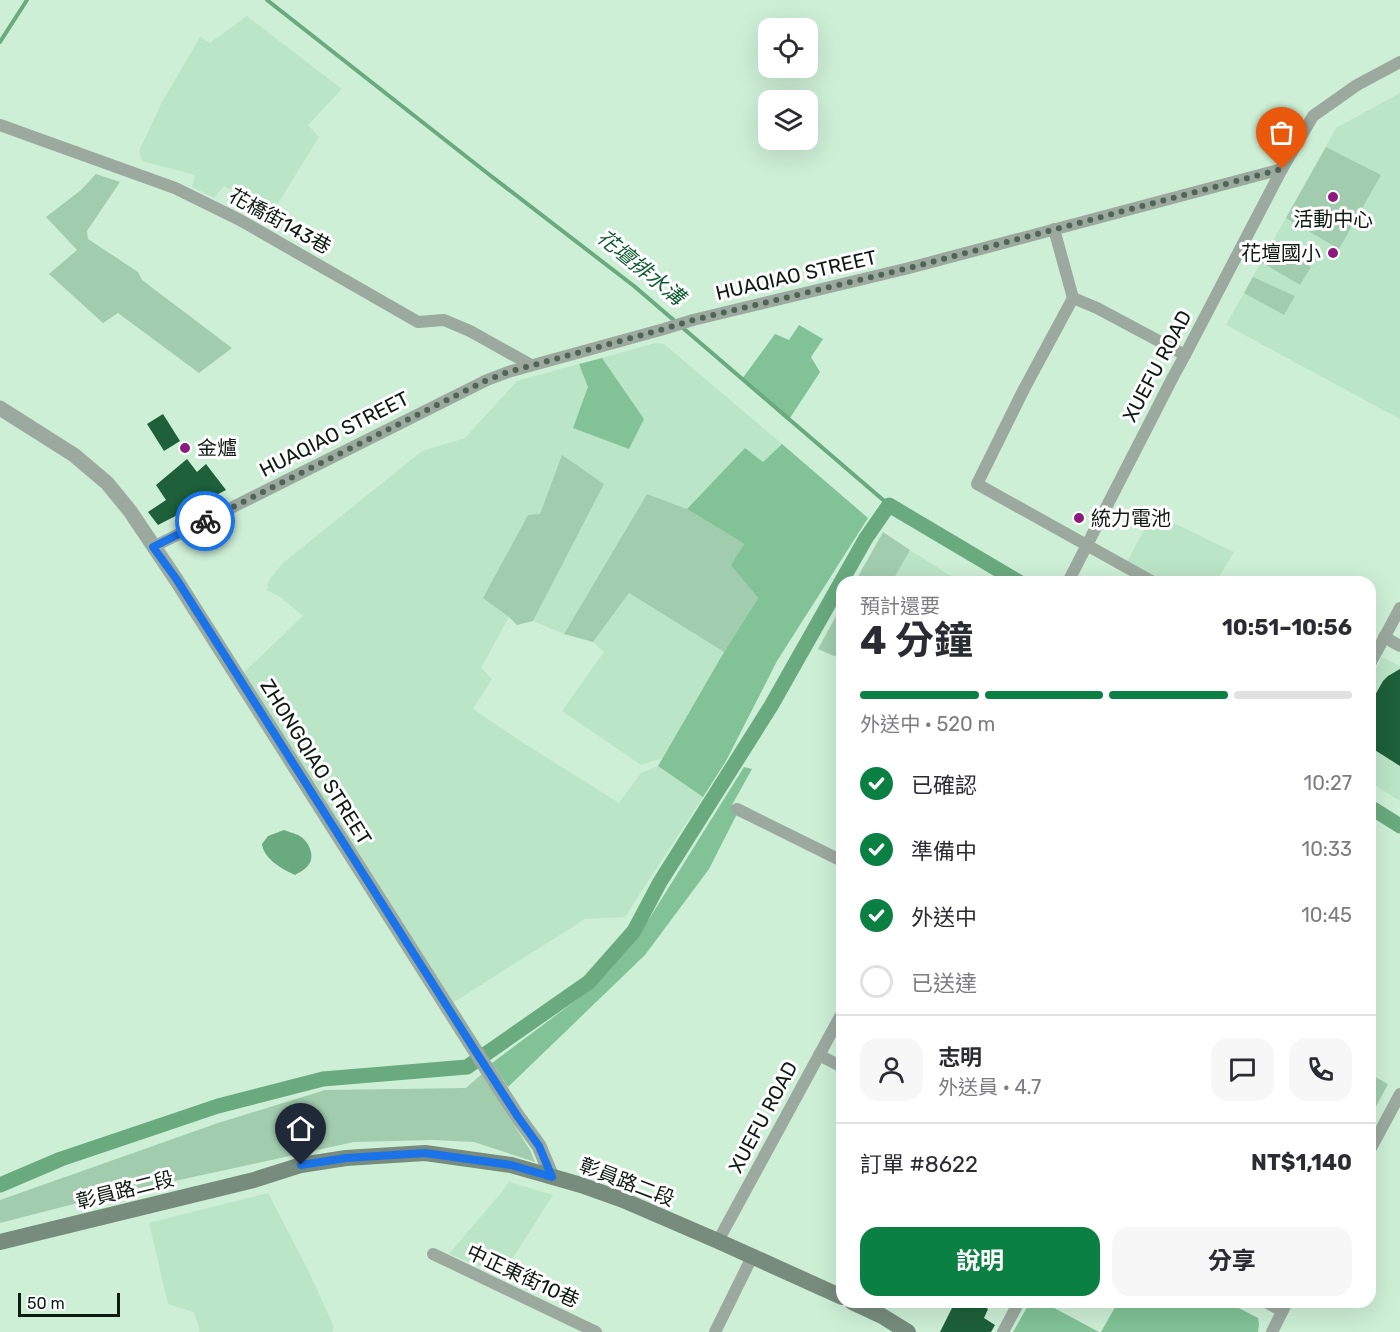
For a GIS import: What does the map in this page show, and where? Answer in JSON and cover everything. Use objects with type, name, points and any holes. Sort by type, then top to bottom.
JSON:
[{"type":"main road","name":"彰員路二段","points":[[0,1242],[254,1180],[301,1165],[346,1158],[425,1153],[511,1165],[581,1185],[718,1240],[836,1294]]},
{"type":"main road","points":[[865,1308],[908,1332]]},
{"type":"street","points":[[1282,169],[1313,116],[1357,85],[1400,62]]},
{"type":"street","name":"花橋街143巷","points":[[0,125],[176,188],[240,220],[418,322],[444,320],[470,331],[531,365]]},
{"type":"street","name":"HUAQIAO STREET","points":[[153,547],[487,380],[531,365],[693,320],[909,268],[1282,169]]},
{"type":"street","name":"XUEFU ROAD","points":[[1071,576],[1282,169]]},
{"type":"street","points":[[1054,229],[1073,298],[1024,389],[977,484],[1142,576]]},
{"type":"street","points":[[1073,298],[1097,308],[1185,355]]},
{"type":"street","name":"ZHONGQIAO STREET","points":[[0,408],[74,455],[107,483],[130,511],[177,580],[488,1071],[539,1146],[552,1177]]},
{"type":"street","points":[[1376,652],[1400,608]]},
{"type":"street","points":[[1384,637],[1400,646]]},
{"type":"street","points":[[737,809],[836,858]]},
{"type":"street","name":"XUEFU ROAD","points":[[718,1240],[836,1024]]},
{"type":"street","points":[[819,1055],[836,1064]]},
{"type":"street","points":[[1376,1139],[1400,1094]]},
{"type":"street","name":"中正東街10巷","points":[[433,1254],[596,1332]]},
{"type":"street","points":[[715,1332],[752,1257]]},
{"type":"street","points":[[1003,1332],[1017,1308]]},
{"type":"street","points":[[1272,1332],[1284,1308]]},
{"type":"shaded area","points":[[247,16],[342,89],[308,125],[319,137],[272,213],[224,186],[214,198],[192,187],[195,175],[142,161],[139,151],[162,102],[200,37],[210,43]]},
{"type":"shaded area","name":"花壇國小","points":[[1400,93],[1400,419],[1226,325],[1336,128]]},
{"type":"shaded area","name":"活動中心","points":[[1326,147],[1381,175],[1339,249],[1286,218]]},
{"type":"shaded area","points":[[96,174],[120,182],[87,231],[88,239],[138,272],[142,280],[232,348],[199,373],[118,313],[103,323],[49,274],[77,250],[46,217],[81,190]]},
{"type":"shaded area","points":[[1271,244],[1311,267],[1300,285],[1261,262]]},
{"type":"shaded area","points":[[1253,277],[1295,296],[1284,315],[1244,293]]},
{"type":"shaded area","points":[[799,325],[823,339],[811,357],[820,372],[788,421],[742,379],[775,334],[789,340]]},
{"type":"shaded area","points":[[655,343],[664,344],[782,444],[763,462],[745,448],[687,509],[647,494],[564,634],[533,621],[604,484],[562,456],[540,515],[483,597],[509,617],[481,668],[492,679],[473,709],[619,803],[641,773],[658,766],[703,797],[625,917],[585,919],[451,1004],[240,676],[303,616],[280,597],[267,590],[269,580],[283,563],[422,451],[465,438],[517,381],[579,364],[588,387],[644,419],[602,358]]},
{"type":"shaded area","points":[[602,358],[644,419],[629,449],[573,428],[588,387],[579,364]]},
{"type":"shaded area","points":[[782,444],[868,518],[777,661],[726,761],[703,797],[658,766],[758,598],[731,565],[744,544],[687,509],[745,448],[763,462]]},
{"type":"shaded area","points":[[562,455],[604,484],[533,621],[517,625],[483,598],[528,515],[540,514]]},
{"type":"shaded area","points":[[647,494],[687,509],[744,544],[732,565],[758,598],[724,652],[629,593],[593,642],[564,634]]},
{"type":"shaded area","points":[[1153,513],[1234,552],[1220,576],[1149,576],[1126,564]]},
{"type":"shaded area","points":[[883,532],[910,550],[895,576],[858,576]]},
{"type":"shaded area","points":[[910,550],[951,576],[895,576]]},
{"type":"shaded area","points":[[629,593],[724,652],[662,758],[641,765],[562,711],[604,652],[593,642]]},
{"type":"shaded area","points":[[836,616],[836,657],[818,649]]},
{"type":"shaded area","points":[[1382,657],[1400,666],[1400,801],[1376,786],[1376,668]]},
{"type":"shaded area","points":[[744,767],[752,769],[732,805],[739,810],[709,869],[645,955],[508,1087],[492,1063],[579,998],[619,958],[649,919]]},
{"type":"shaded area","points":[[284,830],[304,839],[311,854],[308,865],[295,875],[279,867],[263,849],[262,844],[268,836]]},
{"type":"shaded area","points":[[482,1074],[530,1150],[535,1162],[474,1142],[433,1140],[354,1142],[97,1198],[0,1223],[0,1200],[218,1123],[325,1090],[466,1088]]},
{"type":"shaded area","points":[[1376,1077],[1388,1084],[1376,1107]]},
{"type":"shaded area","points":[[509,1182],[553,1195],[502,1275],[449,1254],[500,1194]]},
{"type":"shaded area","points":[[268,1193],[308,1270],[334,1327],[332,1332],[198,1332],[200,1331],[194,1312],[168,1304],[149,1223]]},
{"type":"shaded area","points":[[1027,1308],[1054,1308],[1099,1332],[1013,1332]]},
{"type":"shaded area","points":[[1115,1308],[1239,1308],[1258,1318],[1259,1324],[1258,1332],[1101,1332]]},
{"type":"building","points":[[163,414],[180,441],[164,451],[147,424]]},
{"type":"building","points":[[187,459],[197,472],[206,464],[226,490],[158,525],[148,512],[166,500],[156,485]]},
{"type":"building","points":[[1400,669],[1400,766],[1376,751],[1376,693],[1388,676]]},
{"type":"building","points":[[952,1308],[987,1308],[984,1318],[995,1325],[991,1332],[940,1332]]},
{"type":"waterway","points":[[0,42],[27,0]]},
{"type":"waterway","name":"花壇排水溝","points":[[267,0],[634,286],[889,505]]},
{"type":"waterway","points":[[845,576],[866,538],[889,505],[1009,576]]},
{"type":"waterway","points":[[0,1185],[61,1159],[218,1106],[323,1079],[467,1067],[589,982],[634,931],[660,882],[771,706],[836,591]]},
{"type":"waterway","name":"花壇排水溝","points":[[1376,811],[1400,826]]},
{"type":"way so far","points":[[205,521],[487,380],[508,372],[693,320],[909,268],[1282,169]]},
{"type":"place","name":"活動中心","points":[[1333,197]]},
{"type":"place","name":"花壇國小","points":[[1333,253]]},
{"type":"place","name":"金爐","points":[[185,448]]},
{"type":"place","name":"統力電池","points":[[1079,518]]},
{"type":"route","points":[[205,521],[153,547],[177,580],[476,1052],[539,1146],[552,1177],[511,1165],[425,1153],[346,1158],[301,1165]]}]
